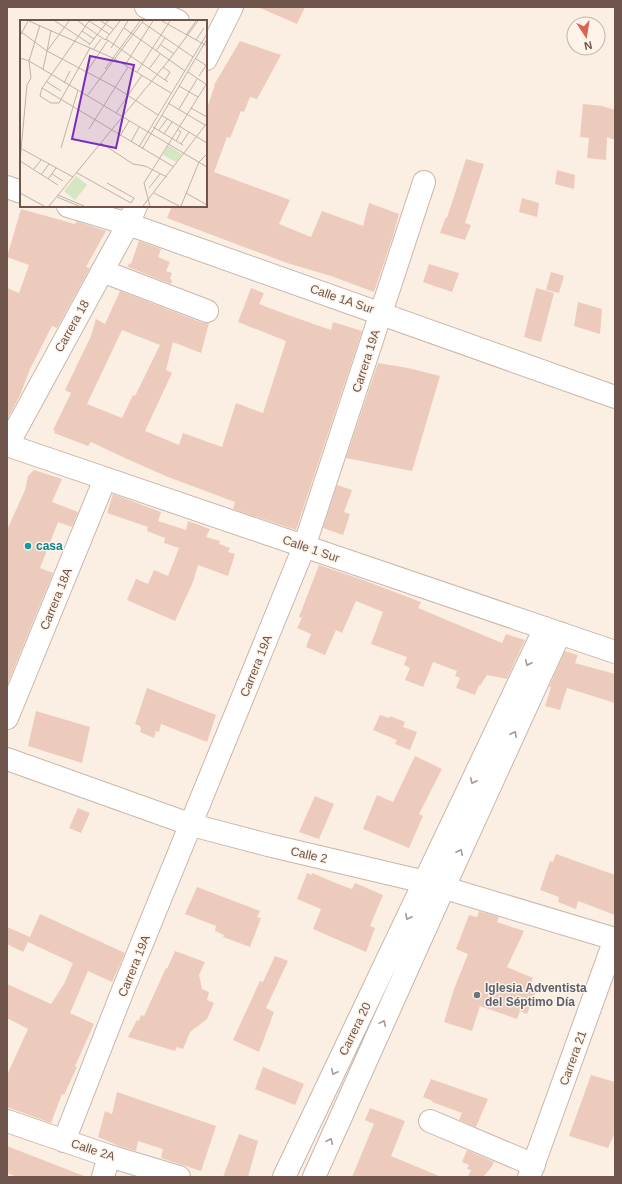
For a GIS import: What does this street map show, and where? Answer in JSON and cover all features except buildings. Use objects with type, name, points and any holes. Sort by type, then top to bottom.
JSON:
[{"type":"street","points":[[146,7],[176,20]]},
{"type":"street","points":[[207,54],[211,35],[232,7]]},
{"type":"street","name":"Carrera 19A","points":[[64,1141],[123,990],[192,825],[304,547],[424,182]]},
{"type":"street","points":[[7,187],[20,192]]},
{"type":"street","name":"Calle 1A Sur","points":[[75,207],[132,215],[382,313],[615,396]]},
{"type":"street","name":"Carrera 18","points":[[7,445],[132,215]]},
{"type":"street","points":[[102,271],[207,311]]},
{"type":"street","name":"Calle 1 Sur","points":[[7,445],[615,652]]},
{"type":"street","name":"Carrera 18A","points":[[7,718],[105,479]]},
{"type":"street","points":[[434,884],[552,630]]},
{"type":"street","name":"Calle 2","points":[[7,759],[192,825],[268,845],[434,884],[615,939]]},
{"type":"street","name":"Carrera 20","points":[[284,1177],[434,884]]},
{"type":"street","name":"Carrera 20","points":[[314,1177],[434,884]]},
{"type":"street","name":"Carrera 21","points":[[532,1171],[615,939]]},
{"type":"street","name":"Calle 2A","points":[[7,1121],[110,1156],[179,1177]]},
{"type":"street","points":[[430,1121],[532,1171]]},
{"type":"street","points":[[103,1177],[110,1156]]},
{"type":"place","name":"casa","points":[[28,546]]},
{"type":"place","name":"Iglesia Adventista del Séptimo Día","points":[[477,995]]}]
